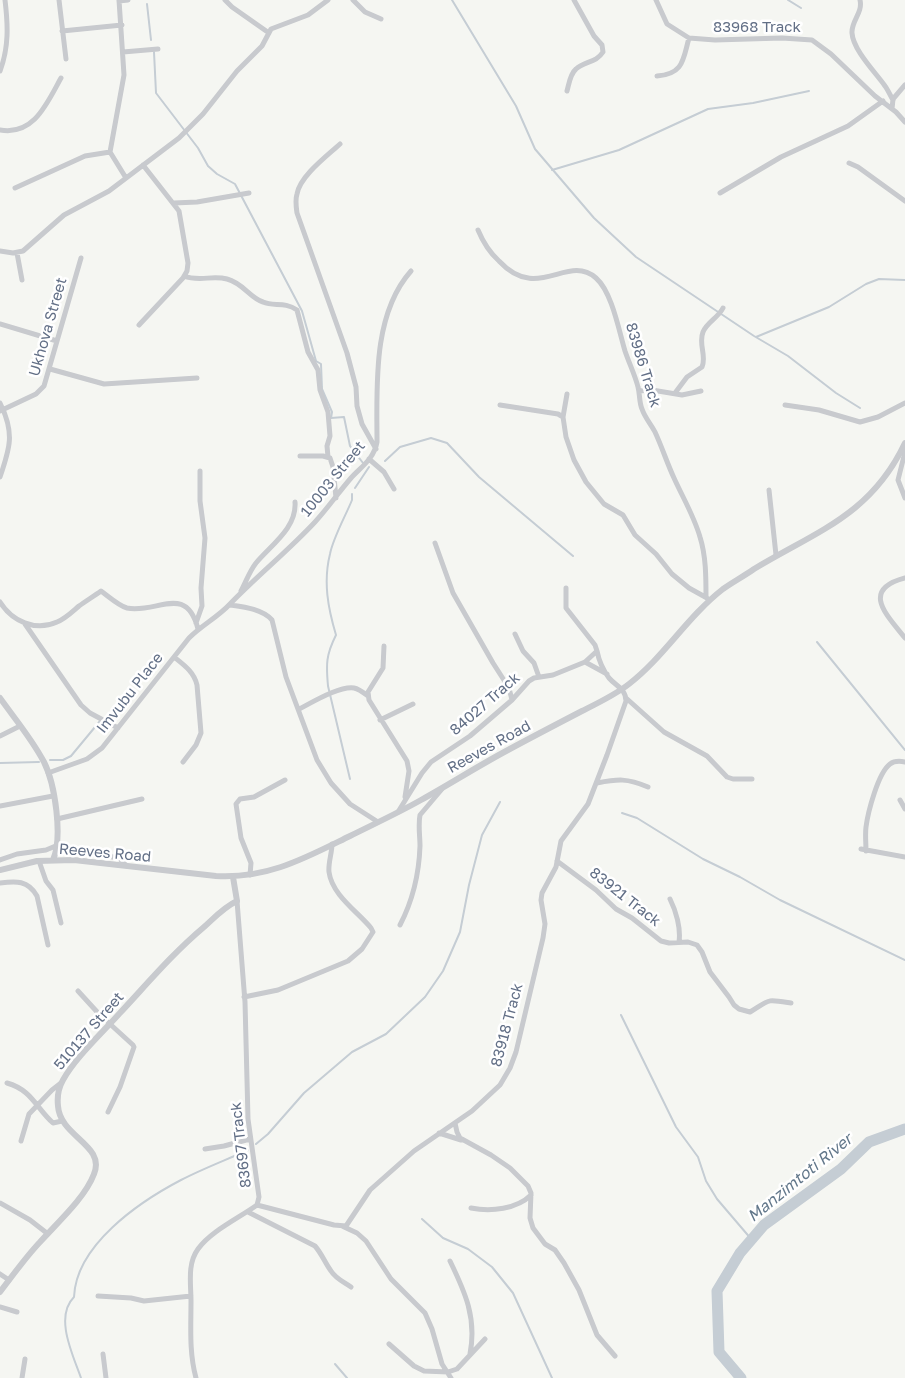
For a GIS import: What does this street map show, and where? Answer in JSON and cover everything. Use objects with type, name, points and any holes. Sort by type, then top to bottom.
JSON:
[{"type":"street","points":[[0,71],[7,47],[8,33],[5,0]]},
{"type":"street","points":[[58,0],[66,59]]},
{"type":"street","points":[[126,178],[110,152],[125,67],[119,0],[128,0]]},
{"type":"street","points":[[225,0],[269,33]]},
{"type":"street","points":[[0,251],[17,253],[26,249],[64,215],[100,197],[143,165],[188,129],[203,114],[237,71],[262,46],[269,33],[275,27],[308,15],[328,0]]},
{"type":"street","points":[[353,0],[365,12],[381,19]]},
{"type":"street","points":[[567,92],[572,74],[576,68],[595,61],[603,52],[602,45],[594,36],[574,0]]},
{"type":"street","name":"83968 Track","points":[[656,0],[667,24],[690,38],[715,40],[782,38],[812,40],[831,54],[864,86],[892,108],[905,122]]},
{"type":"street","points":[[860,0],[861,7],[852,30],[853,38],[861,54],[886,86],[893,100]]},
{"type":"street","points":[[62,31],[122,24]]},
{"type":"street","points":[[658,76],[672,74],[681,66],[690,38]]},
{"type":"street","points":[[124,52],[158,49]]},
{"type":"street","points":[[0,130],[12,131],[33,122],[61,78]]},
{"type":"street","points":[[892,108],[893,100],[905,85]]},
{"type":"street","points":[[720,193],[781,157],[848,126],[883,101]]},
{"type":"street","points":[[340,144],[301,184],[296,194],[296,208],[348,353],[362,424],[376,449]]},
{"type":"street","points":[[15,188],[85,156],[110,152]]},
{"type":"street","points":[[849,163],[858,167],[905,201]]},
{"type":"street","points":[[139,325],[184,276],[188,263],[180,216],[174,202],[143,165]]},
{"type":"street","points":[[174,202],[197,202],[249,193]]},
{"type":"street","name":"83986 Track","points":[[478,230],[490,252],[516,276],[534,280],[583,271],[594,276],[601,283],[609,296],[639,391],[642,410],[656,435],[667,464],[698,531],[705,559],[708,599]]},
{"type":"street","points":[[17,253],[22,280]]},
{"type":"street","name":"Ukhova Street","points":[[2,410],[39,392],[44,386],[81,258]]},
{"type":"street","name":"10003 Street","points":[[221,612],[311,527],[376,449],[380,343],[396,292],[411,271]]},
{"type":"street","points":[[184,276],[199,280],[225,278],[240,284],[263,303],[284,304],[297,310],[308,352],[318,370],[320,390],[328,412],[330,436],[327,446],[328,457],[333,467],[336,498]]},
{"type":"street","points":[[676,393],[686,377],[702,368],[704,362],[701,342],[703,332],[718,317],[723,308]]},
{"type":"street","points":[[0,324],[57,341]]},
{"type":"street","points":[[50,370],[104,384],[197,378]]},
{"type":"street","points":[[639,391],[652,390],[682,395],[701,391]]},
{"type":"street","points":[[567,394],[563,416],[566,437],[574,460],[586,482],[604,504],[623,515],[635,534],[681,582],[708,599]]},
{"type":"street","points":[[0,403],[9,429],[10,443],[0,477]]},
{"type":"street","points":[[785,405],[819,410],[860,422],[878,417],[905,403]]},
{"type":"street","points":[[500,404],[563,416]]},
{"type":"street","points":[[904,446],[904,456],[898,480],[905,498]]},
{"type":"street","name":"Reeves Road","points":[[0,870],[39,861],[74,860],[233,877],[250,876],[284,866],[332,844],[398,812],[506,751],[622,690],[649,667],[708,599],[776,555],[834,524],[855,509],[874,491],[886,476],[904,446]]},
{"type":"street","points":[[300,456],[328,457]]},
{"type":"street","points":[[369,459],[384,472],[394,489]]},
{"type":"street","points":[[196,623],[202,606],[205,538],[200,501],[200,471]]},
{"type":"street","points":[[770,490],[776,555]]},
{"type":"street","points":[[239,594],[255,564],[290,524],[295,513],[295,502]]},
{"type":"street","points":[[435,543],[453,593],[509,688],[512,700]]},
{"type":"street","points":[[905,578],[885,587],[880,594],[879,600],[886,616],[905,638]]},
{"type":"street","points":[[566,588],[566,608],[595,645],[599,661],[626,698],[664,732],[707,756],[729,778],[752,779]]},
{"type":"street","points":[[25,624],[42,626],[58,622],[101,591],[127,608],[172,602],[179,604],[192,613],[198,629]]},
{"type":"street","points":[[0,602],[14,617],[25,624],[85,710],[118,728]]},
{"type":"street","points":[[230,605],[260,612],[272,620],[280,657],[317,760],[330,783],[350,804],[378,822]]},
{"type":"street","name":"Imvubu Place","points":[[48,773],[96,754],[198,629],[221,612]]},
{"type":"street","points":[[515,634],[522,651],[534,663],[539,676]]},
{"type":"street","points":[[368,696],[370,688],[383,668],[384,646]]},
{"type":"street","name":"84027 Track","points":[[398,812],[431,762],[470,736],[512,700],[529,682],[539,676],[553,675],[585,662],[597,651]]},
{"type":"street","points":[[174,657],[190,671],[196,679],[197,685],[201,733],[196,745],[183,762]]},
{"type":"street","points":[[585,662],[607,674]]},
{"type":"street","points":[[299,709],[330,693],[349,688],[357,689],[368,696],[380,720],[403,752],[409,766],[403,802]]},
{"type":"street","points":[[0,698],[42,759],[48,773],[57,819],[58,845],[53,860]]},
{"type":"street","name":"83918 Track","points":[[342,1226],[349,1223],[370,1190],[410,1154],[472,1111],[500,1085],[510,1068],[545,931],[542,893],[554,870],[561,841],[586,807],[597,783],[626,698]]},
{"type":"street","points":[[380,720],[413,704]]},
{"type":"street","points":[[0,736],[20,726]]},
{"type":"street","points":[[905,762],[890,764],[879,780],[866,827],[863,850],[905,857]]},
{"type":"street","points":[[597,783],[623,779],[632,780],[648,787]]},
{"type":"street","points":[[250,876],[251,862],[241,838],[237,802],[240,799],[254,797],[285,780]]},
{"type":"street","points":[[400,925],[411,903],[416,884],[420,846],[420,815],[444,787]]},
{"type":"street","points":[[0,806],[53,796]]},
{"type":"street","points":[[57,819],[142,799]]},
{"type":"street","points":[[900,800],[905,809]]},
{"type":"street","points":[[244,997],[278,990],[348,961],[362,949],[372,936],[372,928],[343,898],[332,880],[329,870],[332,844]]},
{"type":"street","points":[[0,860],[17,854],[46,850],[58,845],[73,851],[119,858],[127,866]]},
{"type":"street","points":[[39,861],[46,880],[53,890],[61,922]]},
{"type":"street","name":"83921 Track","points":[[557,861],[596,890],[616,909],[632,918],[661,941],[669,943],[688,942],[699,947],[710,972],[737,1008],[750,1012],[766,1001],[773,1000],[791,1003]]},
{"type":"street","name":"83697 Track","points":[[196,1378],[190,1345],[191,1265],[198,1249],[214,1234],[257,1205],[259,1194],[248,1119],[244,997],[233,877]]},
{"type":"street","points":[[0,883],[18,882],[26,884],[33,890],[37,896],[48,945]]},
{"type":"street","points":[[670,899],[675,909],[680,937],[679,942]]},
{"type":"street","name":"510137 Street","points":[[62,1120],[58,1106],[61,1083],[72,1067],[177,950],[236,901]]},
{"type":"street","points":[[78,991],[110,1024],[130,1041],[134,1048],[120,1087],[108,1112]]},
{"type":"street","points":[[0,1292],[28,1256],[66,1215],[89,1184],[95,1173],[96,1166],[91,1150],[73,1134],[62,1120],[54,1124],[52,1123],[38,1104],[22,1089],[7,1083]]},
{"type":"street","points":[[21,1140],[29,1114],[61,1083]]},
{"type":"street","points":[[455,1123],[457,1134],[464,1141]]},
{"type":"street","points":[[439,1133],[464,1141],[485,1151],[510,1168],[525,1183],[532,1195],[530,1218],[533,1228],[545,1244],[554,1249],[564,1263],[579,1290],[597,1336],[614,1356]]},
{"type":"street","points":[[205,1149],[250,1139]]},
{"type":"street","points":[[472,1208],[487,1210],[502,1208],[523,1203],[532,1195]]},
{"type":"street","points":[[0,1203],[30,1220],[48,1234]]},
{"type":"street","points":[[257,1205],[342,1226],[366,1241],[391,1279],[425,1313],[432,1329],[442,1364],[451,1378]]},
{"type":"street","points":[[248,1212],[315,1246],[337,1278],[351,1287]]},
{"type":"street","points":[[450,1261],[464,1289],[470,1310],[473,1326],[470,1356]]},
{"type":"street","points":[[0,1274],[9,1280]]},
{"type":"street","points":[[98,1296],[131,1298],[144,1302],[191,1296]]},
{"type":"street","points":[[0,1307],[17,1312]]},
{"type":"street","points":[[389,1344],[414,1366],[435,1372],[448,1372],[456,1369],[485,1339]]},
{"type":"street","points":[[103,1354],[106,1378]]},
{"type":"street","points":[[22,1378],[25,1359]]},
{"type":"waterway","points":[[452,0],[516,106],[535,149],[594,218],[636,257],[754,336],[788,356],[836,393],[860,408]]},
{"type":"waterway","points":[[788,0],[801,8]]},
{"type":"waterway","points":[[147,4],[151,40]]},
{"type":"waterway","points":[[154,52],[156,93],[198,148],[208,166],[217,174],[235,184],[302,311],[316,361],[321,364],[322,389],[332,412],[331,418],[344,417],[350,446],[363,463]]},
{"type":"waterway","points":[[552,170],[619,150],[708,109],[753,103],[809,91]]},
{"type":"waterway","points":[[756,337],[829,307],[866,284],[879,279],[905,280]]},
{"type":"waterway","points":[[385,461],[400,447],[431,438],[447,443],[479,477],[573,556]]},
{"type":"waterway","points":[[355,488],[369,467]]},
{"type":"waterway","points":[[350,779],[328,686],[328,660],[330,648],[336,635],[329,605],[327,575],[332,548],[352,500],[352,494]]},
{"type":"waterway","points":[[817,642],[905,750]]},
{"type":"waterway","points":[[50,760],[63,760],[71,756],[100,721]]},
{"type":"waterway","points":[[0,763],[39,762]]},
{"type":"waterway","points":[[256,1144],[268,1134],[304,1093],[352,1052],[386,1034],[425,997],[443,971],[460,932],[469,885],[482,835],[500,802]]},
{"type":"waterway","points":[[622,813],[637,818],[703,859],[740,877],[780,900],[905,960]]},
{"type":"waterway","points":[[621,1015],[676,1127],[698,1157],[706,1181],[717,1199],[752,1240]]},
{"type":"waterway","name":"Manzimtoti River","points":[[741,1378],[719,1352],[717,1291],[740,1253],[764,1225],[841,1169],[869,1142],[905,1129]]},
{"type":"waterway","points":[[81,1378],[67,1336],[66,1315],[68,1305],[74,1297],[77,1278],[86,1260],[98,1243],[112,1227],[129,1213],[164,1189],[197,1172],[248,1150]]},
{"type":"waterway","points":[[422,1219],[443,1238],[468,1249],[492,1267],[513,1293],[552,1378]]},
{"type":"waterway","points":[[335,1364],[347,1378]]}]
